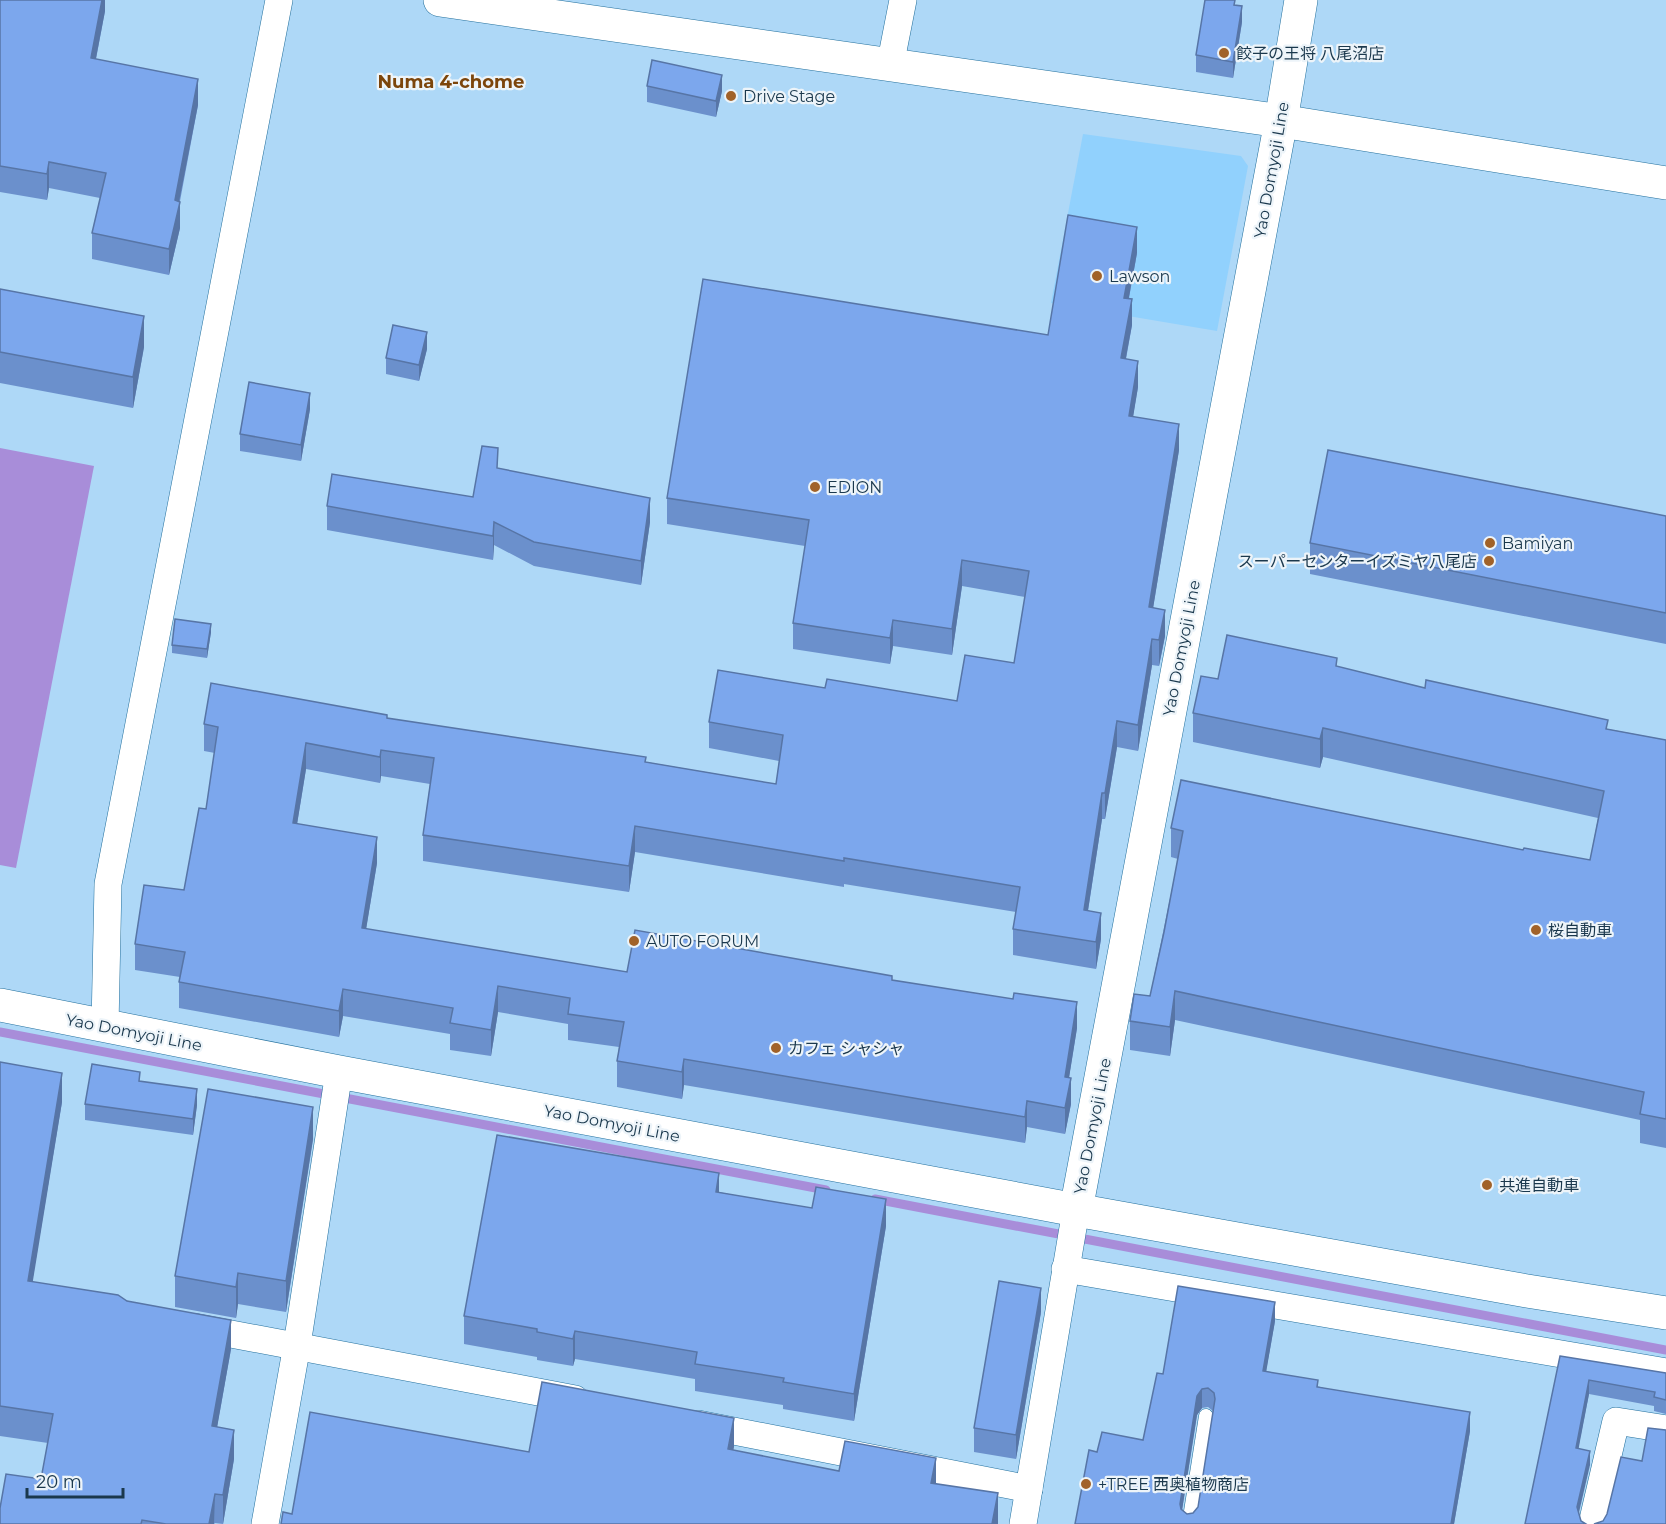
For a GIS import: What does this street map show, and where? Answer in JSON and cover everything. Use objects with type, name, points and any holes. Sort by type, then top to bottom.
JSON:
[{"type":"main road","points":[[441,0],[1281,121],[1666,183]]},
{"type":"main road","name":"Yao Domyoji Line","points":[[0,1005],[105,1026],[336,1091],[1076,1210],[1281,121],[1301,0]]},
{"type":"main road","points":[[1076,1210],[1527,1292],[1666,1313]]},
{"type":"street","points":[[105,1026],[108,884],[279,0]]},
{"type":"street","points":[[890,66],[903,0]]},
{"type":"street","points":[[265,1524],[297,1345],[336,1091]]},
{"type":"street","points":[[1023,1524],[1076,1210]]},
{"type":"street","points":[[1065,1269],[1666,1372]]},
{"type":"street","points":[[174,1323],[599,1404]]},
{"type":"street","points":[[669,1418],[1029,1489]]},
{"type":"street","points":[[1592,1524],[1616,1421],[1666,1429]]},
{"type":"lane","points":[[1189,1524],[1206,1416]]},
{"type":"shaded area","points":[[1083,134],[1241,156],[1248,166],[1217,331],[1051,303]]},
{"type":"shaded area","points":[[0,448],[94,466],[16,868],[0,865]]},
{"type":"building","points":[[0,0],[102,0],[91,58],[198,79],[175,200],[180,202],[169,249],[92,233],[106,173],[49,162],[47,174],[0,166]]},
{"type":"building","points":[[1205,0],[1235,0],[1234,5],[1242,6],[1233,62],[1196,55]]},
{"type":"building","points":[[652,60],[722,75],[716,101],[647,86]]},
{"type":"building","points":[[1068,215],[1137,227],[1124,298],[1132,299],[1121,358],[1138,361],[1129,416],[1179,424],[1149,607],[1165,610],[1159,640],[1152,639],[1138,725],[1117,721],[1105,793],[1102,793],[1084,910],[1101,913],[1096,942],[1013,929],[1020,887],[844,858],[844,861],[635,826],[629,866],[423,835],[434,758],[381,750],[380,757],[306,743],[293,823],[377,837],[362,928],[627,972],[635,930],[892,976],[892,980],[1013,999],[1014,993],[1077,1002],[1065,1077],[1071,1078],[1065,1108],[1027,1101],[1025,1117],[684,1059],[682,1072],[617,1061],[624,1022],[568,1014],[570,998],[498,986],[491,1030],[450,1023],[453,1008],[343,989],[339,1011],[179,982],[185,952],[135,944],[144,885],[184,890],[199,808],[206,809],[218,727],[204,724],[211,683],[387,715],[387,718],[646,757],[645,762],[776,784],[783,735],[709,722],[718,670],[825,688],[827,679],[957,701],[965,655],[1014,663],[1029,571],[962,560],[952,629],[893,620],[890,638],[793,623],[809,520],[667,498],[703,279],[1048,335]]},
{"type":"building","points":[[0,289],[144,316],[133,377],[0,352]]},
{"type":"building","points":[[393,325],[427,332],[419,365],[386,358]]},
{"type":"building","points":[[249,382],[310,393],[301,445],[240,434]]},
{"type":"building","points":[[482,446],[498,448],[497,468],[650,498],[641,561],[534,542],[494,522],[493,536],[327,506],[332,474],[473,497]]},
{"type":"building","name":"スーパーセンターイズミヤ八尾店","points":[[1328,450],[1666,516],[1666,613],[1310,543]]},
{"type":"building","points":[[175,619],[211,624],[207,649],[172,645]]},
{"type":"building","points":[[1227,635],[1337,658],[1336,666],[1425,688],[1426,680],[1608,720],[1606,729],[1666,740],[1666,1119],[1640,1114],[1644,1092],[1175,991],[1170,1027],[1130,1021],[1134,994],[1150,996],[1164,932],[1183,831],[1171,828],[1181,780],[1523,850],[1524,848],[1590,860],[1604,791],[1323,728],[1320,739],[1193,713],[1201,676],[1218,679]]},
{"type":"building","points":[[0,1062],[62,1073],[28,1281],[118,1295],[127,1301],[231,1320],[212,1426],[234,1430],[223,1495],[215,1494],[209,1524],[166,1524],[142,1520],[141,1524],[0,1524],[0,1508],[6,1474],[41,1479],[53,1414],[0,1406]]},
{"type":"building","points":[[92,1064],[140,1072],[139,1081],[197,1089],[193,1119],[85,1104]]},
{"type":"building","points":[[208,1089],[313,1107],[286,1281],[238,1273],[236,1287],[175,1276]]},
{"type":"building","points":[[497,1135],[719,1173],[716,1192],[812,1208],[816,1187],[886,1199],[854,1394],[783,1382],[784,1378],[695,1364],[697,1352],[575,1331],[573,1339],[537,1332],[537,1329],[464,1316]]},
{"type":"building","points":[[999,1281],[1041,1288],[1016,1435],[974,1428]]},
{"type":"building","points":[[1178,1286],[1275,1302],[1263,1371],[1318,1380],[1317,1387],[1470,1412],[1451,1524],[1075,1524],[1089,1450],[1097,1452],[1102,1432],[1143,1440],[1157,1373],[1163,1374]],"holes":[[[1208,1388],[1214,1393],[1215,1399],[1198,1507],[1193,1513],[1187,1514],[1181,1509],[1180,1504],[1197,1396],[1202,1389]]]},
{"type":"building","points":[[1560,1356],[1666,1373],[1666,1400],[1654,1397],[1655,1392],[1589,1380],[1576,1448],[1590,1451],[1577,1507],[1581,1521],[1586,1524],[1525,1524]]},
{"type":"building","points":[[542,1382],[734,1418],[728,1449],[839,1471],[845,1441],[936,1458],[931,1483],[998,1493],[992,1524],[281,1524],[283,1512],[292,1514],[310,1412],[529,1452]]},
{"type":"building","points":[[1648,1428],[1666,1430],[1666,1524],[1594,1524],[1603,1521],[1607,1514],[1621,1457],[1642,1461]]},
{"type":"waterway","points":[[0,1032],[826,1190]]},
{"type":"waterway","points":[[875,1199],[1666,1350]]},
{"type":"place","name":"餃子の王将 八尾沼店","points":[[1224,53]]},
{"type":"place","name":"Drive Stage","points":[[731,96]]},
{"type":"place","name":"Lawson","points":[[1097,276]]},
{"type":"place","name":"EDION","points":[[815,487]]},
{"type":"place","name":"Bamiyan","points":[[1490,543]]},
{"type":"place","name":"スーパーセンターイズミヤ八尾店","points":[[1489,561]]},
{"type":"place","name":"桜自動車","points":[[1536,930]]},
{"type":"place","name":"AUTO FORUM","points":[[634,941]]},
{"type":"place","name":"カフェ シャシャ","points":[[776,1048]]},
{"type":"place","name":"共進自動車","points":[[1487,1185]]},
{"type":"place","name":"+TREE 西奥植物商店","points":[[1086,1484]]},
{"type":"district","name":"Numa 4-chome","points":[[451,82]]}]
